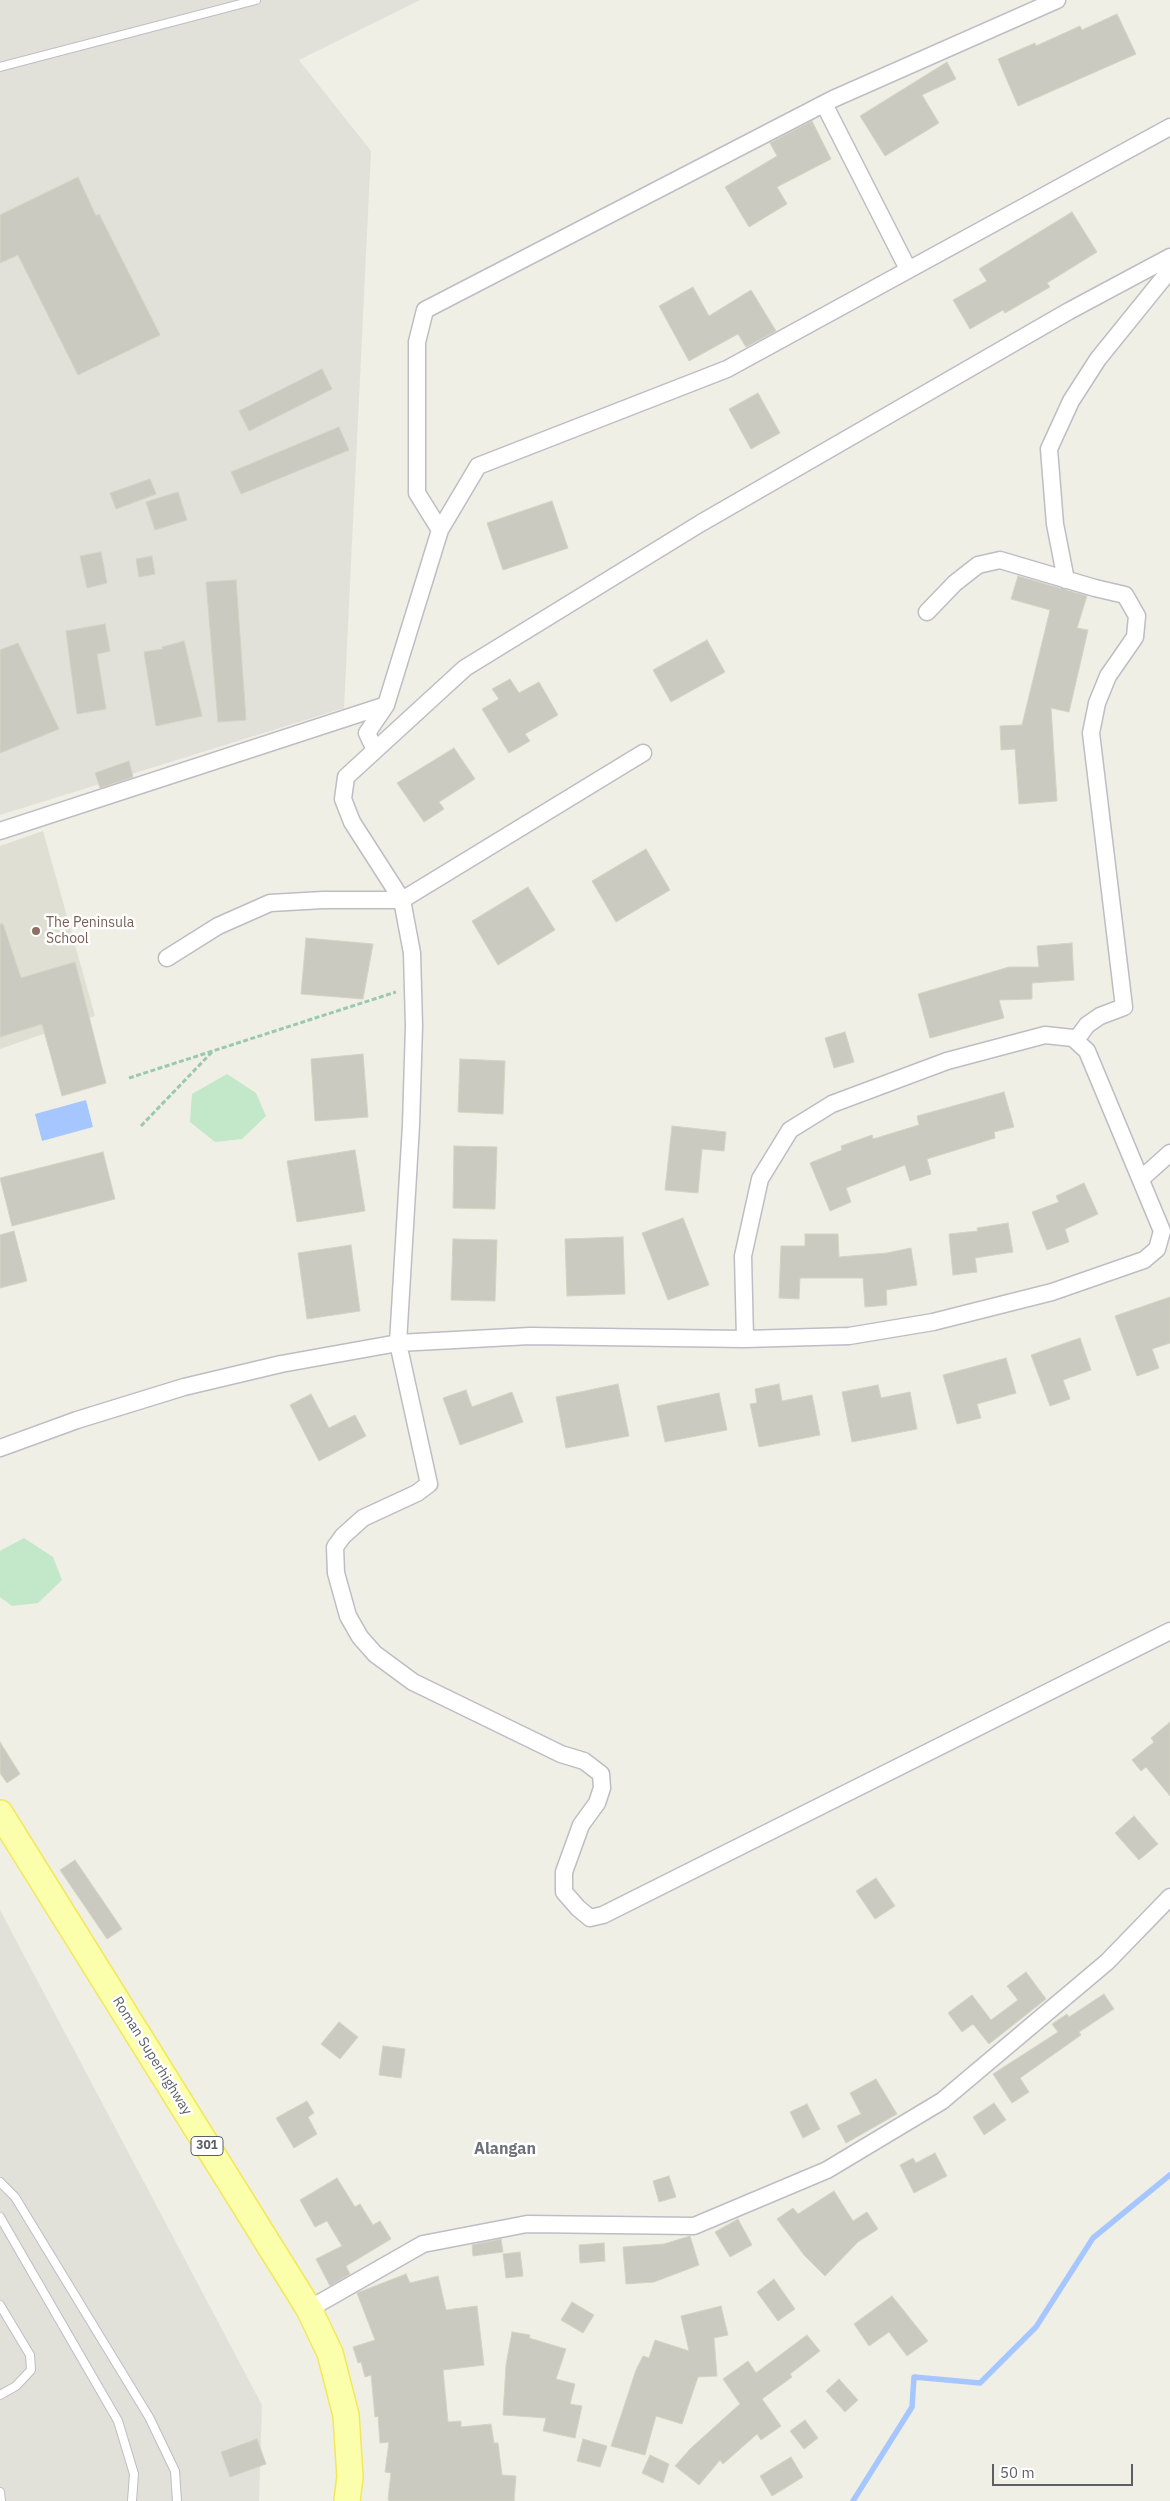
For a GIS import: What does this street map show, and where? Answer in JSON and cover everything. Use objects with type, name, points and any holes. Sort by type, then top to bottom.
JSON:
[{"type":"main road","name":"Roman Superhighway","points":[[0,1814],[309,2309],[330,2353],[346,2415],[350,2477],[348,2501]]},
{"type":"street","points":[[440,530],[417,493],[418,342],[425,310],[824,104],[1057,0]]},
{"type":"street","points":[[824,104],[908,269]]},
{"type":"street","points":[[374,750],[367,733],[386,705],[440,530],[478,466],[727,369],[1170,127]]},
{"type":"street","points":[[1170,257],[1060,316],[701,523],[474,663],[374,750],[346,777],[343,799],[352,822],[402,900],[412,953],[410,1126],[398,1343],[430,1484],[417,1493],[363,1518],[343,1536],[335,1547],[336,1573],[348,1616],[360,1637],[375,1654],[413,1682],[561,1754],[584,1761],[602,1774],[602,1788],[597,1803],[582,1825],[564,1872],[564,1892],[590,1918],[603,1915],[1170,1631]]},
{"type":"street","points":[[1066,580],[1055,524],[1049,449],[1071,401],[1098,358],[1170,270]]},
{"type":"street","points":[[927,612],[978,564],[1000,560],[1066,580],[1125,594],[1137,616],[1135,637],[1108,676],[1097,703],[1091,733],[1124,1006],[1100,1016],[1087,1025],[1076,1040]]},
{"type":"street","points":[[0,831],[386,705]]},
{"type":"street","points":[[167,958],[218,926],[270,903],[323,900],[402,900],[643,753]]},
{"type":"street","points":[[0,1448],[77,1420],[184,1387],[281,1364],[398,1343],[540,1336],[746,1339],[849,1336],[932,1322],[1052,1292],[1144,1260],[1157,1249],[1162,1231],[1142,1178],[1087,1051],[1072,1038],[1045,1035],[947,1061],[832,1104],[790,1130],[760,1179],[747,1236],[743,1256],[746,1339]]},
{"type":"street","points":[[1142,1178],[1170,1154]]},
{"type":"street","points":[[309,2309],[423,2244],[527,2224],[694,2226],[827,2170],[942,2101],[1107,1962],[1170,1896]]},
{"type":"lane","points":[[0,67],[256,0]]},
{"type":"lane","points":[[0,2182],[15,2197],[149,2417],[175,2471],[177,2501]]},
{"type":"lane","points":[[0,2217],[118,2421],[134,2474],[132,2501]]},
{"type":"lane","points":[[0,2305],[30,2355],[31,2370],[16,2386],[0,2395]]},
{"type":"lane","points":[[0,2492],[1,2501]]},
{"type":"path","points":[[128,1078],[413,987]]},
{"type":"path","points":[[141,1126],[212,1052]]},
{"type":"shaded area","points":[[0,0],[420,0],[299,60],[371,151],[344,708],[0,815]]},
{"type":"shaded area","name":"The Peninsula School","points":[[43,831],[95,1016],[0,1049],[0,846]]},
{"type":"shaded area","points":[[0,1910],[262,2405],[259,2501],[0,2501]]},
{"type":"green space","points":[[227,1074],[256,1093],[266,1116],[242,1139],[215,1142],[190,1122],[192,1094]]},
{"type":"green space","points":[[24,1538],[53,1557],[62,1580],[38,1603],[12,1606],[0,1597],[0,1551]]},
{"type":"water","points":[[86,1100],[93,1127],[42,1141],[35,1114]]},
{"type":"building","points":[[1117,14],[1136,54],[1018,106],[998,59],[1035,43],[1036,46],[1080,26],[1082,30]]},
{"type":"building","points":[[947,62],[956,79],[922,95],[939,123],[885,156],[860,116]]},
{"type":"building","points":[[812,121],[831,159],[777,187],[787,204],[749,227],[725,187],[777,156],[770,143]]},
{"type":"building","points":[[78,177],[96,216],[99,214],[160,335],[78,375],[18,255],[0,263],[0,215]]},
{"type":"building","points":[[1072,212],[1097,252],[1047,283],[1050,287],[1005,313],[1003,310],[970,329],[953,300],[987,281],[979,269]]},
{"type":"building","points":[[693,287],[709,316],[751,290],[776,331],[746,347],[738,334],[689,361],[659,306]]},
{"type":"building","points":[[322,369],[332,389],[249,431],[239,411]]},
{"type":"building","points":[[758,393],[780,433],[751,449],[729,409]]},
{"type":"building","points":[[339,427],[349,450],[241,494],[231,472]]},
{"type":"building","points":[[150,479],[156,494],[116,509],[110,493]]},
{"type":"building","points":[[178,492],[187,520],[155,530],[146,502]]},
{"type":"building","points":[[552,501],[568,548],[503,570],[487,523]]},
{"type":"building","points":[[101,552],[107,583],[87,588],[80,556]]},
{"type":"building","points":[[152,556],[155,574],[139,577],[136,559]]},
{"type":"building","points":[[1018,576],[1087,596],[1077,628],[1088,630],[1069,712],[1051,708],[1057,801],[1019,804],[1015,749],[1001,750],[1000,726],[1022,725],[1050,610],[1011,599]]},
{"type":"building","points":[[236,580],[246,720],[218,722],[206,582]]},
{"type":"building","points":[[105,624],[110,651],[97,654],[106,709],[77,714],[66,631]]},
{"type":"building","points":[[707,640],[725,672],[671,702],[653,670]]},
{"type":"building","points":[[184,641],[202,716],[156,726],[144,652],[163,649],[162,647]]},
{"type":"building","points":[[18,643],[59,729],[0,753],[0,650]]},
{"type":"building","points":[[510,679],[519,693],[539,682],[558,715],[525,734],[530,741],[509,753],[482,709],[499,699],[492,689]]},
{"type":"building","points":[[454,748],[475,779],[439,802],[444,809],[424,822],[397,783]]},
{"type":"building","points":[[129,761],[133,777],[100,788],[95,773]]},
{"type":"building","points":[[646,849],[670,890],[616,922],[592,881]]},
{"type":"building","points":[[528,887],[555,930],[498,965],[472,921]]},
{"type":"building","points":[[0,924],[3,924],[21,978],[75,962],[106,1083],[62,1096],[42,1024],[0,1037]]},
{"type":"building","points":[[306,938],[373,944],[363,999],[301,994]]},
{"type":"building","points":[[1072,943],[1074,980],[1032,983],[1032,999],[999,1000],[1004,1018],[930,1038],[918,994],[1009,967],[1039,967],[1037,946]]},
{"type":"building","points":[[845,1032],[854,1062],[834,1068],[825,1038]]},
{"type":"building","points":[[363,1054],[368,1117],[315,1121],[311,1059]]},
{"type":"building","points":[[460,1059],[505,1061],[503,1114],[458,1112]]},
{"type":"building","points":[[1004,1092],[1014,1127],[994,1132],[995,1138],[927,1159],[931,1174],[910,1181],[905,1165],[846,1188],[851,1202],[830,1211],[810,1163],[842,1150],[841,1146],[872,1135],[873,1139],[919,1125],[917,1116]]},
{"type":"building","points":[[672,1126],[726,1132],[724,1151],[702,1149],[698,1193],[665,1190]]},
{"type":"building","points":[[454,1146],[497,1147],[495,1209],[453,1208]]},
{"type":"building","points":[[355,1150],[365,1211],[297,1222],[287,1161]]},
{"type":"building","points":[[103,1152],[115,1199],[12,1226],[0,1178]]},
{"type":"building","points":[[1084,1183],[1098,1214],[1065,1229],[1069,1242],[1047,1250],[1032,1212],[1059,1202],[1056,1196]]},
{"type":"building","points":[[683,1218],[709,1285],[668,1300],[642,1233]]},
{"type":"building","points":[[1008,1223],[1013,1252],[975,1258],[977,1272],[953,1275],[949,1234],[978,1231],[977,1228]]},
{"type":"building","points":[[14,1231],[27,1281],[0,1288],[0,1235]]},
{"type":"building","points":[[805,1234],[838,1234],[839,1257],[887,1253],[911,1248],[917,1285],[886,1290],[887,1305],[865,1307],[863,1278],[800,1278],[799,1299],[779,1298],[781,1246],[805,1246]]},
{"type":"building","points":[[623,1237],[625,1294],[567,1296],[565,1239]]},
{"type":"building","points":[[453,1239],[497,1240],[495,1301],[451,1300]]},
{"type":"building","points":[[351,1245],[360,1311],[307,1319],[298,1253]]},
{"type":"building","points":[[1170,1297],[1170,1343],[1152,1349],[1159,1368],[1137,1376],[1115,1316]]},
{"type":"building","points":[[1080,1338],[1091,1370],[1063,1380],[1070,1399],[1050,1406],[1031,1355]]},
{"type":"building","points":[[1006,1358],[1016,1393],[977,1404],[981,1418],[957,1424],[943,1375]]},
{"type":"building","points":[[618,1384],[629,1436],[566,1448],[556,1397]]},
{"type":"building","points":[[779,1384],[782,1401],[812,1395],[820,1435],[759,1447],[750,1404],[757,1403],[755,1389]]},
{"type":"building","points":[[878,1385],[881,1398],[910,1392],[917,1429],[852,1442],[842,1392]]},
{"type":"building","points":[[466,1390],[472,1407],[512,1392],[523,1422],[460,1445],[443,1398]]},
{"type":"building","points":[[719,1393],[727,1430],[665,1442],[657,1406]]},
{"type":"building","points":[[311,1394],[329,1428],[355,1415],[366,1436],[319,1461],[290,1405]]},
{"type":"building","points":[[1170,1722],[1170,1796],[1146,1767],[1141,1771],[1132,1760],[1154,1742],[1151,1738]]},
{"type":"building","points":[[0,1742],[20,1774],[7,1783],[0,1773]]},
{"type":"building","points":[[1134,1816],[1158,1844],[1139,1860],[1115,1833]]},
{"type":"building","points":[[75,1860],[122,1929],[107,1939],[60,1870]]},
{"type":"building","points":[[876,1878],[895,1906],[875,1919],[856,1891]]},
{"type":"building","points":[[1026,1972],[1046,1999],[989,2044],[973,2024],[962,2032],[948,2013],[972,1995],[991,2020],[1018,2000],[1007,1986]]},
{"type":"building","points":[[1104,1994],[1114,2009],[1079,2032],[1081,2035],[1020,2078],[1029,2092],[1012,2103],[993,2074],[1058,2032],[1052,2024],[1067,2014],[1069,2017]]},
{"type":"building","points":[[339,2022],[358,2037],[340,2059],[321,2044]]},
{"type":"building","points":[[383,2046],[405,2049],[401,2078],[379,2075]]},
{"type":"building","points":[[876,2079],[897,2114],[846,2143],[837,2126],[861,2114],[850,2093]]},
{"type":"building","points":[[307,2101],[314,2113],[308,2117],[317,2134],[294,2148],[276,2118]]},
{"type":"building","points":[[994,2103],[1006,2120],[984,2135],[973,2117]]},
{"type":"building","points":[[807,2104],[820,2129],[803,2138],[790,2112]]},
{"type":"building","points":[[935,2153],[947,2176],[914,2193],[900,2165],[913,2158],[916,2163]]},
{"type":"building","points":[[669,2176],[676,2197],[659,2202],[653,2181]]},
{"type":"building","points":[[337,2178],[355,2207],[360,2204],[373,2225],[380,2221],[391,2239],[346,2266],[350,2274],[330,2286],[316,2259],[342,2246],[327,2221],[315,2227],[300,2200]]},
{"type":"building","points":[[834,2191],[853,2221],[867,2212],[878,2229],[858,2242],[825,2276],[804,2255],[777,2219],[793,2208],[798,2214]]},
{"type":"building","points":[[738,2219],[752,2245],[730,2257],[715,2232]]},
{"type":"building","points":[[690,2236],[699,2265],[654,2282],[626,2284],[623,2247],[664,2244]]},
{"type":"building","points":[[501,2239],[503,2252],[473,2256],[472,2245]]},
{"type":"building","points":[[604,2243],[605,2261],[580,2263],[579,2245]]},
{"type":"building","points":[[520,2252],[523,2276],[506,2278],[503,2254]]},
{"type":"building","points":[[406,2274],[410,2283],[438,2276],[446,2310],[477,2306],[484,2365],[443,2370],[448,2422],[461,2421],[461,2427],[491,2424],[494,2443],[498,2443],[502,2475],[516,2476],[514,2501],[389,2501],[388,2499],[391,2473],[385,2472],[389,2442],[380,2443],[378,2416],[375,2417],[371,2375],[365,2377],[361,2362],[358,2363],[353,2347],[375,2340],[357,2293]]},
{"type":"building","points":[[774,2279],[795,2309],[778,2321],[757,2292]]},
{"type":"building","points":[[892,2296],[928,2341],[907,2356],[889,2332],[869,2346],[854,2324]]},
{"type":"building","points":[[572,2302],[594,2315],[583,2333],[561,2320]]},
{"type":"building","points":[[721,2306],[728,2335],[714,2338],[717,2376],[698,2377],[682,2424],[656,2416],[645,2455],[611,2446],[636,2370],[643,2356],[649,2358],[655,2340],[689,2351],[681,2316]]},
{"type":"building","points":[[512,2332],[530,2335],[529,2338],[566,2349],[556,2379],[575,2384],[570,2404],[582,2406],[575,2438],[543,2431],[546,2418],[503,2415],[506,2365]]},
{"type":"building","points":[[807,2335],[820,2351],[790,2374],[792,2377],[762,2399],[781,2426],[761,2440],[757,2434],[723,2464],[720,2460],[699,2485],[675,2466],[691,2448],[740,2404],[723,2379],[748,2361],[756,2373]]},
{"type":"building","points":[[839,2379],[858,2400],[845,2412],[826,2391]]},
{"type":"building","points":[[805,2420],[818,2438],[804,2449],[790,2431]]},
{"type":"building","points":[[257,2439],[266,2464],[230,2477],[221,2452]]},
{"type":"building","points":[[583,2439],[607,2446],[600,2467],[577,2461]]},
{"type":"building","points":[[650,2455],[669,2464],[663,2483],[642,2473]]},
{"type":"building","points":[[791,2457],[803,2477],[772,2496],[760,2476]]},
{"type":"waterway","points":[[853,2501],[912,2407],[914,2377],[980,2383],[1036,2327],[1093,2238],[1170,2175]]},
{"type":"place","name":"The Peninsula School","points":[[36,931]]},
{"type":"district","name":"Alangan","points":[[505,2149]]}]
